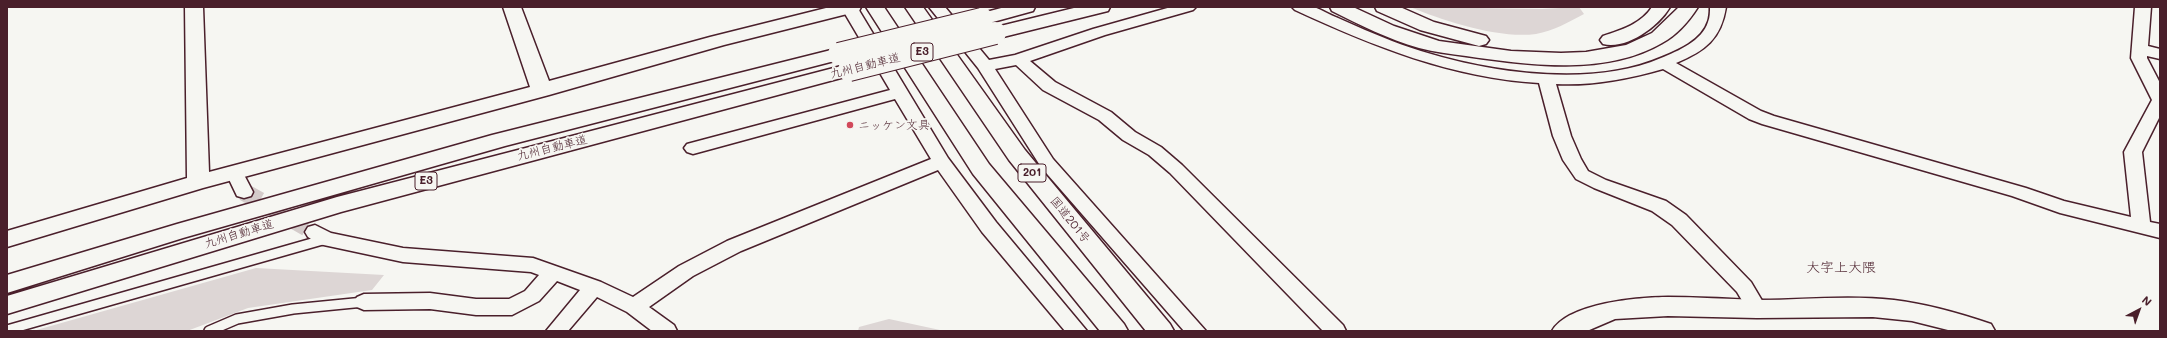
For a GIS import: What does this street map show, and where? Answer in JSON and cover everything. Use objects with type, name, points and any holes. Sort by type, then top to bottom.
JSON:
[{"type":"main road","points":[[194,7],[198,182]]},
{"type":"main road","points":[[512,7],[542,91]]},
{"type":"main road","points":[[7,239],[198,182],[542,91],[717,41],[851,7]]},
{"type":"main road","points":[[875,7],[981,169],[1115,331]]},
{"type":"main road","name":"国道201号","points":[[914,7],[1017,155],[1161,331]]},
{"type":"main road","name":"九州自動車道","points":[[7,305],[337,205],[841,57],[977,13],[1026,7]]},
{"type":"main road","name":"九州自動車道","points":[[7,284],[327,188],[638,104],[841,57],[995,33],[1101,7]]},
{"type":"main road","points":[[1339,7],[1405,36],[1438,47],[1520,59],[1561,59],[1620,52],[1654,40],[1674,24],[1690,7]]},
{"type":"main road","points":[[1361,7],[1393,24],[1465,50]]},
{"type":"main road","points":[[1384,7],[1427,26],[1458,35],[1522,46],[1550,47],[1601,42],[1624,36],[1642,27],[1653,19],[1661,7]]},
{"type":"main road","points":[[1565,331],[1614,310],[1644,307],[1757,309],[1839,307],[1911,311],[1950,320],[1982,331]]},
{"type":"street","points":[[851,7],[941,162],[989,227],[1077,331]]},
{"type":"street","points":[[937,7],[985,66],[1047,163],[1196,331]]},
{"type":"street","points":[[985,66],[1019,59],[1099,32],[1188,7]]},
{"type":"street","points":[[1300,7],[1385,44],[1432,60],[1507,74],[1546,78],[1590,79],[1629,74],[1666,64],[1694,48],[1703,40],[1716,23],[1718,7]]},
{"type":"street","points":[[2141,226],[2134,152],[2160,100],[2139,58],[2143,7]]},
{"type":"street","points":[[2140,49],[2160,54]]},
{"type":"street","points":[[1019,59],[1049,86],[1105,116],[1129,136],[1155,151],[1176,169],[1336,331]]},
{"type":"street","points":[[1666,64],[1755,115],[1768,120],[2019,192],[2060,207],[2160,231]]},
{"type":"street","points":[[1546,78],[1562,136],[1572,160],[1582,175],[1600,184],[1659,206],[1679,220],[1744,288],[1757,309]]},
{"type":"street","points":[[693,148],[900,92]]},
{"type":"street","points":[[634,307],[686,271],[734,246],[941,162]]},
{"type":"street","points":[[235,173],[244,192]]},
{"type":"street","points":[[320,235],[403,255],[533,265],[594,287],[634,307],[668,331]]},
{"type":"street","points":[[364,302],[430,301],[476,307],[512,307],[532,296],[554,272]]},
{"type":"street","points":[[556,331],[594,287]]},
{"type":"lane","points":[[7,330],[320,235]]},
{"type":"lane","points":[[209,331],[238,319],[293,309],[364,302]]},
{"type":"shaded area","points":[[1410,7],[1542,9],[1579,7],[1584,14],[1549,31],[1521,35],[1505,34],[1472,28]]},
{"type":"shaded area","points":[[256,268],[384,275],[372,290],[248,308],[187,331],[33,331]]},
{"type":"shaded area","points":[[889,319],[942,331],[858,331],[859,327]]},
{"type":"tunnel","points":[[244,192],[315,232]]},
{"type":"place","name":"ニッケン文具","points":[[850,125]]},
{"type":"district","name":"大字上大隈","points":[[1841,268]]}]
